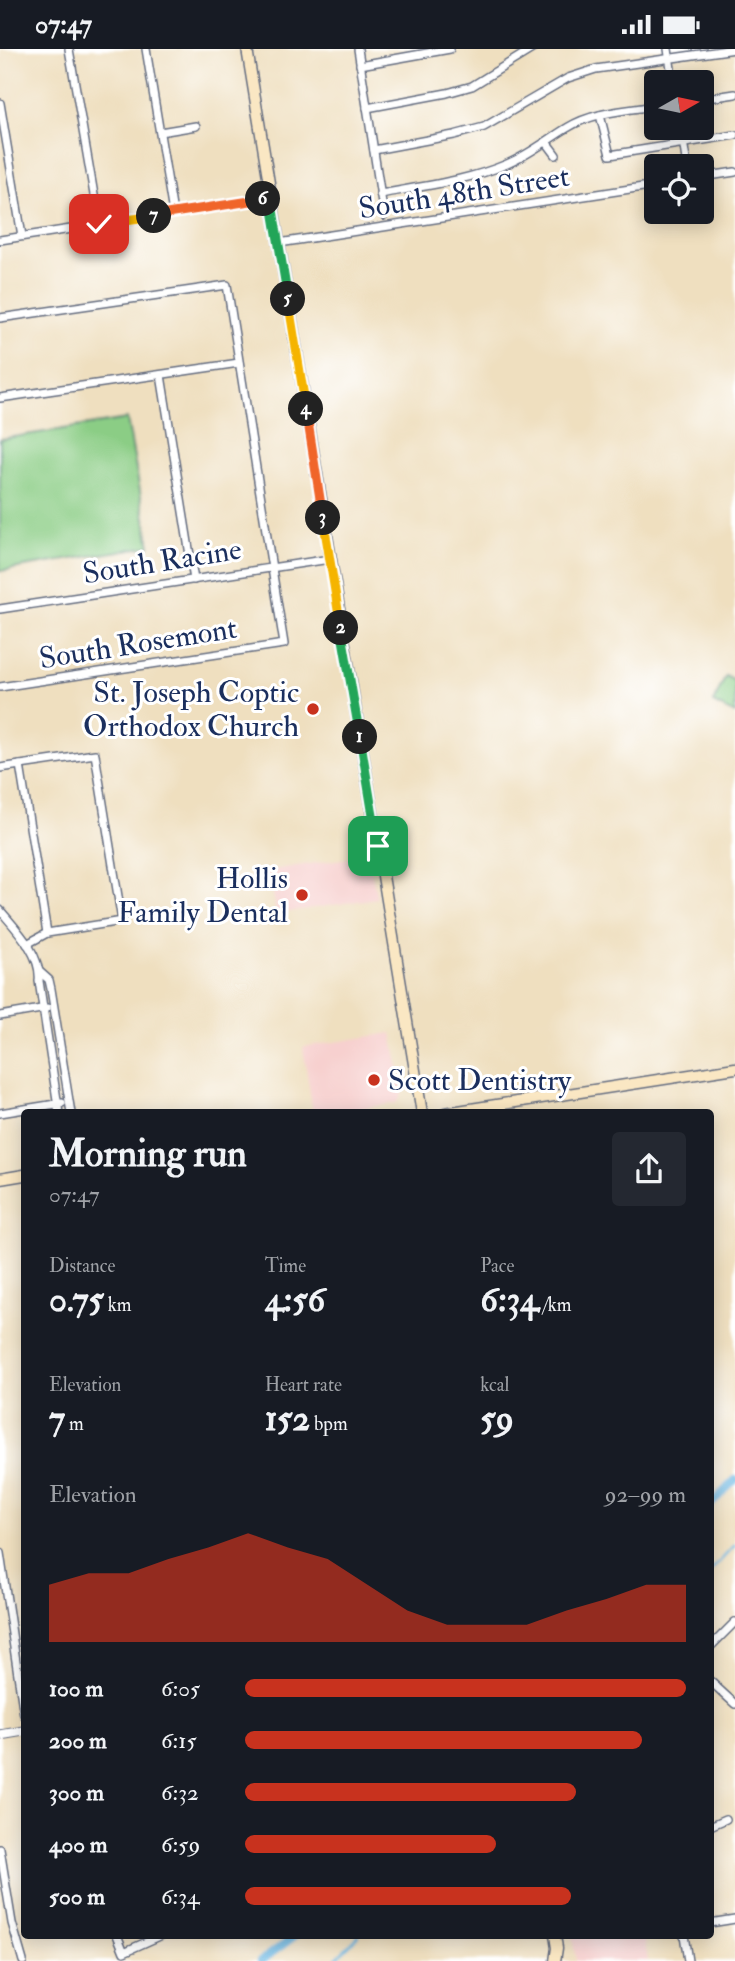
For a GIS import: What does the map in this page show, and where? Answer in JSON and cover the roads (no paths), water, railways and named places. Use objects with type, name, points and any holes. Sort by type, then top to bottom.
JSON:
[{"type":"main road","points":[[247,49],[421,1109]]},
{"type":"main road","points":[[471,1109],[735,1068]]},
{"type":"main road","points":[[0,1179],[21,1176]]},
{"type":"main road","points":[[555,1961],[556,1939]]},
{"type":"main road","points":[[557,1948],[564,1961]]},
{"type":"street","points":[[69,49],[99,224]]},
{"type":"street","points":[[146,49],[173,213]]},
{"type":"street","points":[[358,49],[384,216]]},
{"type":"street","points":[[360,65],[450,49]]},
{"type":"street","points":[[367,108],[472,86],[532,49]]},
{"type":"street","points":[[668,49],[671,70]]},
{"type":"street","points":[[374,150],[484,127],[543,92],[596,69],[735,49]]},
{"type":"street","points":[[714,97],[735,94]]},
{"type":"street","points":[[0,103],[22,236]]},
{"type":"street","points":[[380,194],[453,181],[509,164],[547,143],[569,126],[600,115],[644,108]]},
{"type":"street","points":[[600,115],[610,155],[735,135]]},
{"type":"street","points":[[160,132],[196,126]]},
{"type":"street","points":[[683,140],[685,154]]},
{"type":"street","points":[[547,143],[556,155]]},
{"type":"street","points":[[714,175],[735,172]]},
{"type":"street","name":"South 48th Street","points":[[279,243],[644,187]]},
{"type":"street","points":[[0,240],[271,198]]},
{"type":"street","points":[[0,319],[227,285],[271,568]]},
{"type":"street","points":[[0,398],[239,363]]},
{"type":"street","points":[[161,375],[194,580]]},
{"type":"street","name":"South Racine","points":[[0,609],[330,559]]},
{"type":"street","name":"South Rosemont","points":[[0,687],[284,644],[271,568]]},
{"type":"street","points":[[0,768],[96,754],[122,921],[47,933],[27,944]]},
{"type":"street","points":[[20,765],[47,933]]},
{"type":"street","points":[[0,910],[27,944],[40,972],[59,1109]]},
{"type":"street","points":[[40,972],[49,980],[70,1109]]},
{"type":"street","points":[[0,1016],[54,1007]]},
{"type":"street","points":[[26,1109],[69,1102]]},
{"type":"street","points":[[0,1113],[21,1110]]},
{"type":"street","points":[[0,1553],[21,1697]]},
{"type":"street","points":[[714,1643],[735,1622]]},
{"type":"street","points":[[714,1687],[735,1704]]},
{"type":"street","points":[[0,1735],[21,1732]]},
{"type":"street","points":[[714,1824],[726,1819]]},
{"type":"street","points":[[0,1849],[12,1923],[23,1961]]},
{"type":"street","points":[[714,1922],[735,1919]]},
{"type":"street","points":[[119,1939],[124,1952],[153,1939]]},
{"type":"street","points":[[685,1939],[688,1961]]},
{"type":"waterway","points":[[714,1501],[735,1480]]},
{"type":"waterway","points":[[714,1568],[735,1545]]},
{"type":"waterway","points":[[261,1961],[291,1939]]},
{"type":"waterway","points":[[333,1961],[355,1939]]},
{"type":"place","name":"St. Joseph Coptic Orthodox Church","points":[[313,709]]},
{"type":"place","name":"Hollis Family Dental","points":[[302,895]]},
{"type":"place","name":"Scott Dentistry","points":[[374,1080]]}]
